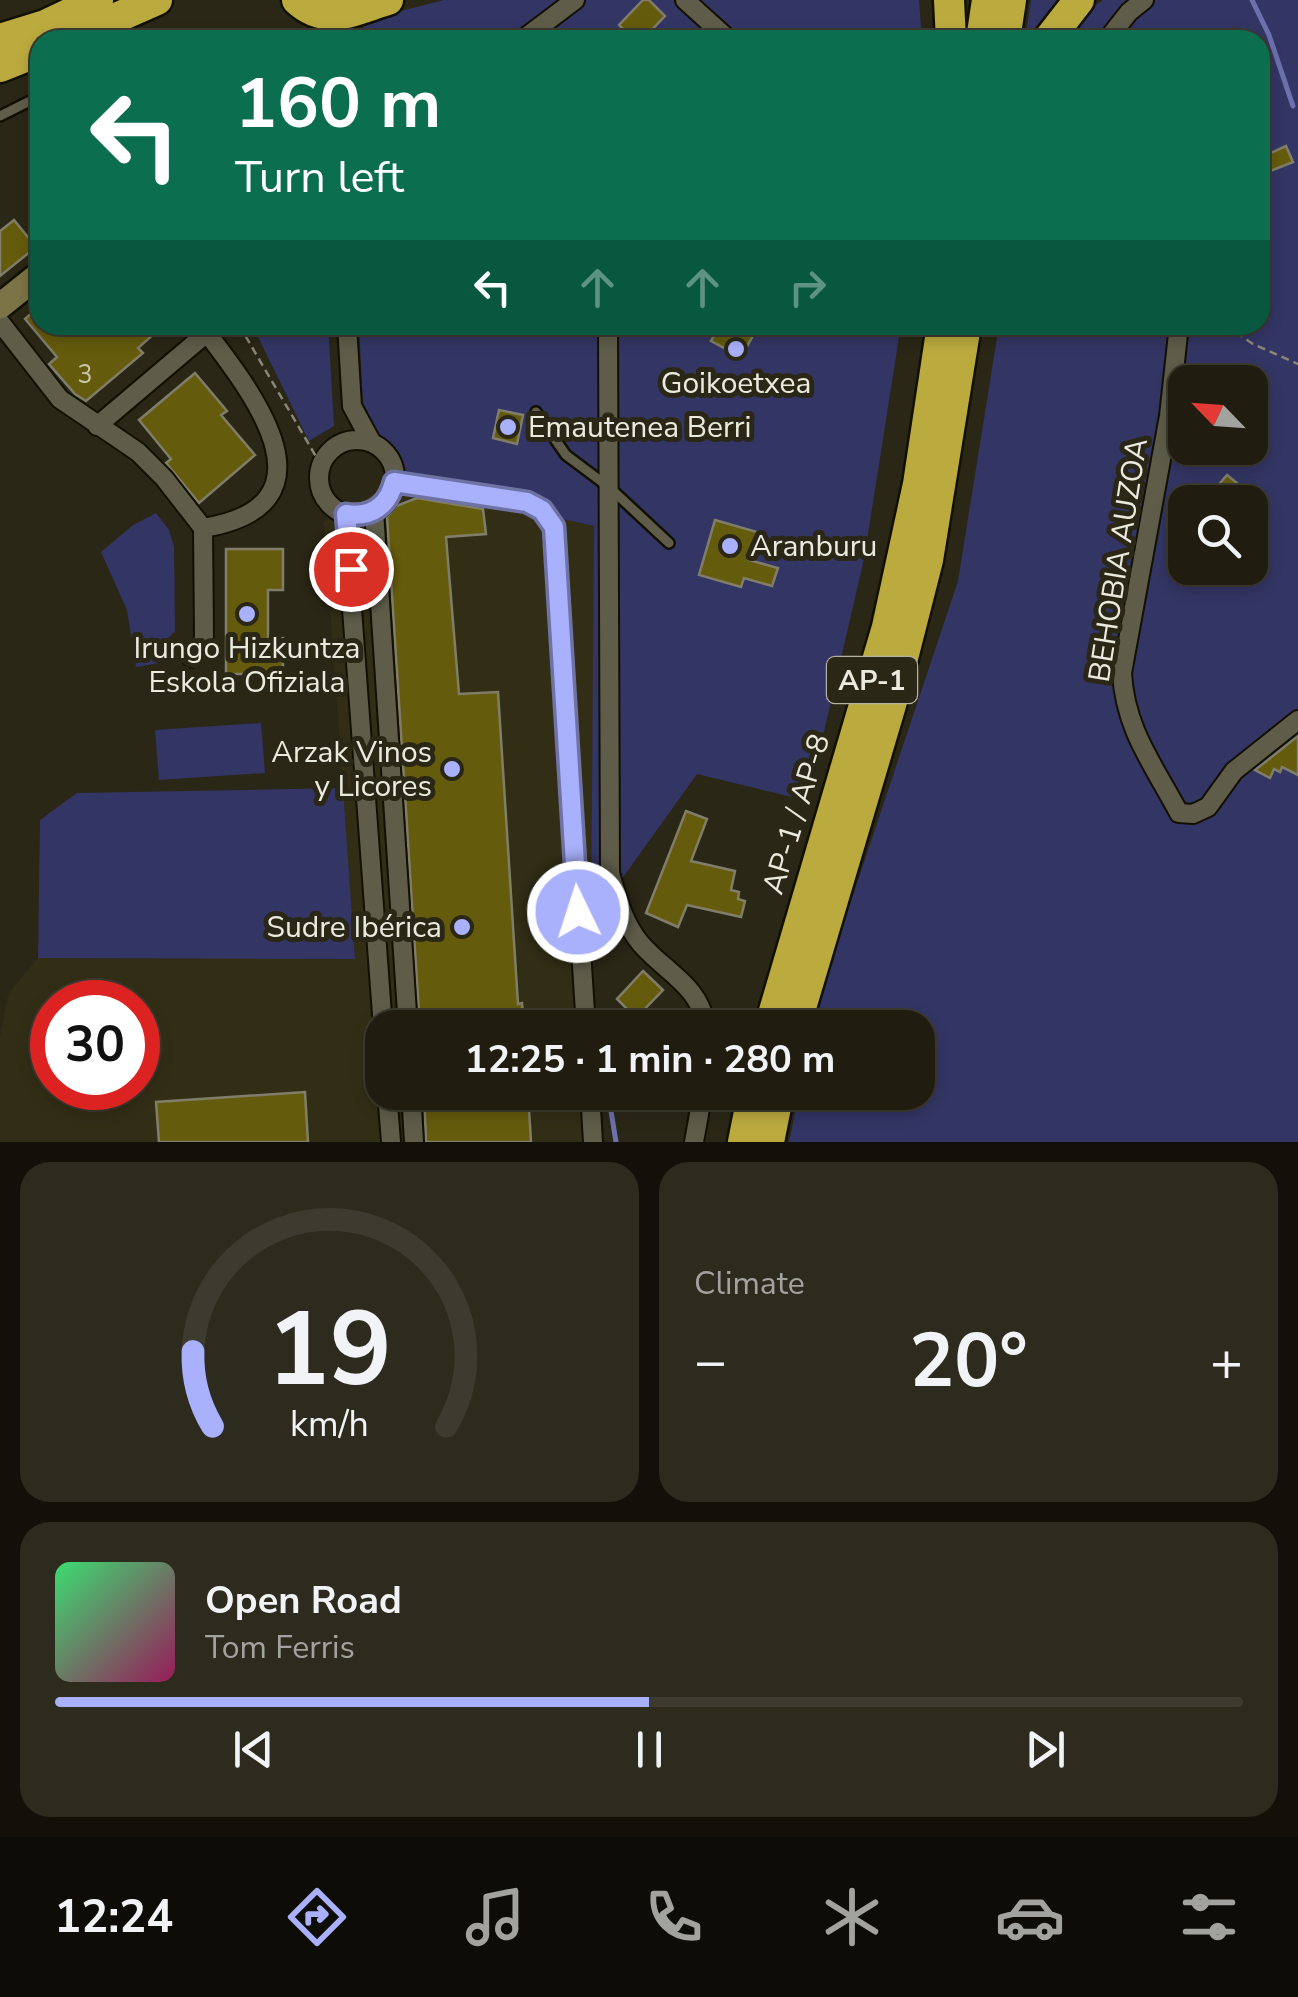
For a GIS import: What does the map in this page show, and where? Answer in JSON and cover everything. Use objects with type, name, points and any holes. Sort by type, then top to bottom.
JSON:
[{"type":"highway","points":[[0,37],[72,0]]},
{"type":"highway","points":[[0,37],[110,7],[157,0]]},
{"type":"highway","points":[[297,0],[333,28],[375,2]]},
{"type":"highway","points":[[949,0],[950,30]]},
{"type":"highway","points":[[982,30],[987,0]]},
{"type":"highway","points":[[1006,30],[1011,0]]},
{"type":"highway","points":[[1056,30],[1079,0]]},
{"type":"highway","points":[[79,30],[110,7]]},
{"type":"highway","points":[[0,67],[30,56]]},
{"type":"highway","points":[[929,335],[925,372],[930,412]]},
{"type":"highway","name":"AP-1 / AP-8","points":[[774,1010],[886,627],[930,412],[941,335]]},
{"type":"highway","name":"AP-1 / AP-8","points":[[801,1010],[911,632],[951,435],[965,335]]},
{"type":"highway","points":[[951,435],[979,335]]},
{"type":"highway","points":[[743,1142],[749,1110]]},
{"type":"highway","points":[[769,1142],[775,1110]]},
{"type":"street","points":[[535,30],[575,0]]},
{"type":"street","points":[[684,0],[718,30]]},
{"type":"street","points":[[1115,30],[1144,0]]},
{"type":"street","points":[[0,306],[30,282]]},
{"type":"street","points":[[0,322],[60,399],[138,452],[203,528],[204,636],[192,658]]},
{"type":"street","points":[[97,426],[205,335]]},
{"type":"street","points":[[203,528],[238,520],[257,510],[276,484],[280,462],[266,417],[216,335]]},
{"type":"street","points":[[348,335],[352,406],[372,443]]},
{"type":"street","points":[[608,335],[610,873],[622,912],[640,943],[696,995],[701,1010]]},
{"type":"street","name":"BEHOBIA AUZOA","points":[[1177,335],[1169,416],[1122,673],[1128,716],[1179,812],[1192,814],[1208,807],[1234,771],[1298,720]]},
{"type":"street","points":[[336,446],[359,440],[372,443],[385,452],[393,465],[391,494],[374,511],[346,514],[325,498],[320,488],[321,465],[336,446],[352,406]]},
{"type":"street","points":[[394,482],[527,502],[542,510],[554,527],[585,1010]]},
{"type":"street","points":[[374,511],[407,1010]]},
{"type":"street","points":[[346,514],[382,1010]]},
{"type":"street","points":[[388,1110],[391,1142]]},
{"type":"street","points":[[413,1110],[414,1142]]},
{"type":"street","points":[[591,1110],[593,1142]]},
{"type":"street","points":[[694,1142],[700,1110]]},
{"type":"lane","points":[[1,114],[30,101]]},
{"type":"lane","points":[[536,412],[566,455],[610,488],[669,543]]},
{"type":"path","points":[[245,335],[321,465]]},
{"type":"path","points":[[1240,335],[1298,364]]},
{"type":"shaded area","points":[[444,0],[919,0],[921,30],[361,30],[369,19]]},
{"type":"shaded area","points":[[1031,0],[1063,0],[1044,30],[1026,30]]},
{"type":"shaded area","points":[[1103,0],[1298,0],[1298,1142],[789,1142],[796,1110],[935,1110],[935,1010],[818,1010],[829,967],[958,581],[997,335],[1270,335],[1270,30],[1065,30]]},
{"type":"shaded area","points":[[257,335],[329,335],[334,426],[309,441]]},
{"type":"shaded area","points":[[359,335],[899,335],[864,559],[808,801],[697,774],[591,922],[594,526],[395,482],[363,407]]},
{"type":"shaded area","points":[[395,482],[594,526],[592,1010],[365,1010],[365,1110],[595,1110],[598,1142],[0,1142],[0,1037],[8,994],[38,958],[355,959],[324,522]]},
{"type":"shaded area","points":[[156,513],[169,530],[174,547],[175,631],[162,645],[160,663],[136,667],[127,610],[101,552],[133,525]]},
{"type":"shaded area","points":[[261,723],[265,773],[159,780],[155,730]]},
{"type":"shaded area","points":[[343,788],[355,959],[38,958],[40,820],[77,793]]},
{"type":"building","points":[[643,0],[649,0],[665,16],[652,30],[624,30],[619,25]]},
{"type":"building","points":[[1286,146],[1293,162],[1270,171],[1270,153]]},
{"type":"building","points":[[14,220],[30,240],[30,252],[0,276],[0,231]]},
{"type":"building","points":[[38,335],[153,335],[138,348],[143,353],[86,401],[49,364],[57,357]]},
{"type":"building","points":[[714,335],[753,335],[741,357],[711,341]]},
{"type":"building","points":[[195,373],[227,411],[221,415],[255,455],[199,503],[166,463],[171,459],[139,420]]},
{"type":"building","name":"Emautenea Berri","points":[[499,410],[523,415],[517,444],[493,438]]},
{"type":"building","points":[[1227,475],[1239,485],[1218,485]]},
{"type":"building","points":[[417,498],[483,509],[486,534],[446,537],[459,694],[498,692],[518,1004],[522,1003],[523,1010],[419,1010],[387,517],[396,506]]},
{"type":"building","name":"Aranburu","points":[[715,520],[757,532],[749,560],[778,568],[772,586],[744,578],[741,587],[699,575]]},
{"type":"building","name":"Irungo Hizkuntza Eskola Ofiziala","points":[[226,549],[283,549],[283,590],[268,590],[268,639],[283,638],[283,674],[226,674]]},
{"type":"building","points":[[1298,736],[1298,775],[1282,767],[1280,772],[1274,769],[1270,778],[1255,770]]},
{"type":"building","points":[[686,811],[707,819],[691,861],[735,871],[731,890],[739,892],[738,899],[745,901],[741,917],[687,905],[678,927],[646,913]]},
{"type":"building","points":[[643,971],[663,990],[644,1010],[628,1010],[617,999]]},
{"type":"building","points":[[305,1092],[308,1142],[159,1142],[157,1110],[160,1110],[160,1102]]},
{"type":"building","points":[[425,1110],[529,1110],[531,1142],[426,1142]]},
{"type":"waterway","points":[[1252,0],[1267,30]]},
{"type":"waterway","points":[[1270,38],[1293,106]]},
{"type":"waterway","points":[[611,1110],[616,1142]]},
{"type":"place","name":"Goikoetxea","points":[[736,349]]},
{"type":"place","name":"Emautenea Berri","points":[[508,427]]},
{"type":"place","name":"Aranburu","points":[[730,546]]},
{"type":"place","name":"Irungo Hizkuntza Eskola Ofiziala","points":[[247,614]]},
{"type":"place","name":"Arzak Vinos y Licores","points":[[452,769]]},
{"type":"place","name":"Sudre Ibérica","points":[[462,927]]},
{"type":"route","points":[[351,569],[346,514],[374,511],[391,494],[394,482],[527,502],[542,510],[554,527],[578,912]]}]
